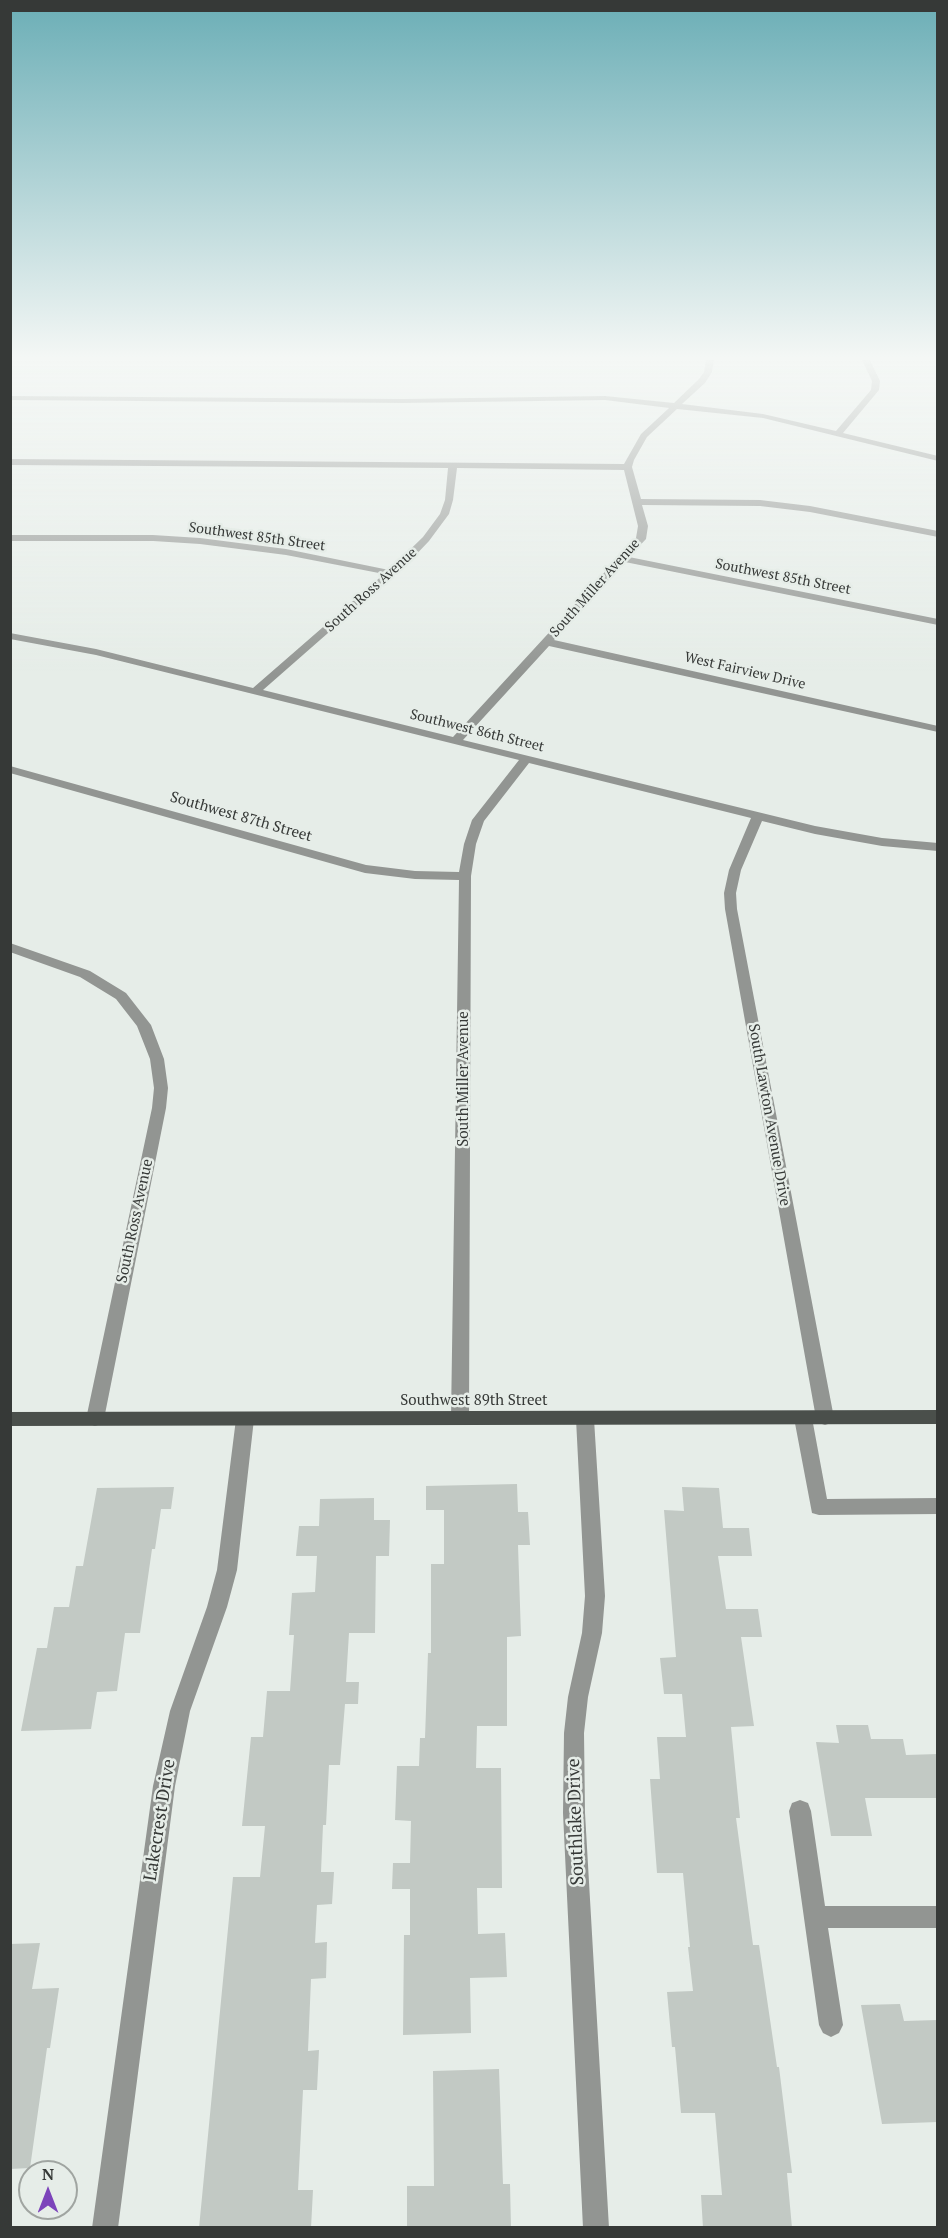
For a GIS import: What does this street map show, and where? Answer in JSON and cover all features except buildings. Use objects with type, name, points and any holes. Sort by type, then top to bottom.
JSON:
[{"type":"main road","name":"Southwest 89th Street","points":[[10,1419],[938,1417]]},
{"type":"street","points":[[280,464],[628,467]]},
{"type":"street","name":"South Ross Avenue","points":[[255,692],[420,547],[444,514],[452,490],[453,466]]},
{"type":"street","name":"South Miller Avenue","points":[[456,741],[623,559],[643,534],[628,467]]},
{"type":"street","points":[[636,502],[734,501],[779,505],[938,534]]},
{"type":"street","name":"Southwest 85th Street","points":[[10,538],[153,538],[200,541],[286,552],[391,573]]},
{"type":"street","name":"Southwest 85th Street","points":[[623,559],[938,622]]},
{"type":"street","name":"Southwest 86th Street","points":[[10,636],[76,648],[758,816],[870,840],[938,847]]},
{"type":"street","name":"West Fairview Drive","points":[[547,642],[938,729]]},
{"type":"street","name":"South Miller Avenue","points":[[460,1418],[465,876],[470,844],[478,820],[527,758]]},
{"type":"street","name":"Southwest 87th Street","points":[[10,769],[365,868],[415,875],[465,876]]},
{"type":"street","name":"South Lawton Avenue Drive","points":[[758,816],[735,870],[730,893],[731,909],[825,1418]]},
{"type":"street","name":"South Ross Avenue","points":[[10,947],[85,974],[121,996],[144,1025],[157,1059],[161,1088],[159,1108],[95,1419]]},
{"type":"street","points":[[803,1418],[819,1507],[938,1506]]},
{"type":"street","name":"Lakecrest Drive","points":[[105,2228],[164,1786],[180,1711],[217,1607],[227,1570],[245,1419]]},
{"type":"street","name":"Southlake Drive","points":[[585,1419],[595,1596],[592,1634],[578,1697],[574,1733],[574,1812],[596,2228]]},
{"type":"street","points":[[800,1811],[831,2025]]},
{"type":"street","points":[[817,1917],[938,1917]]}]
